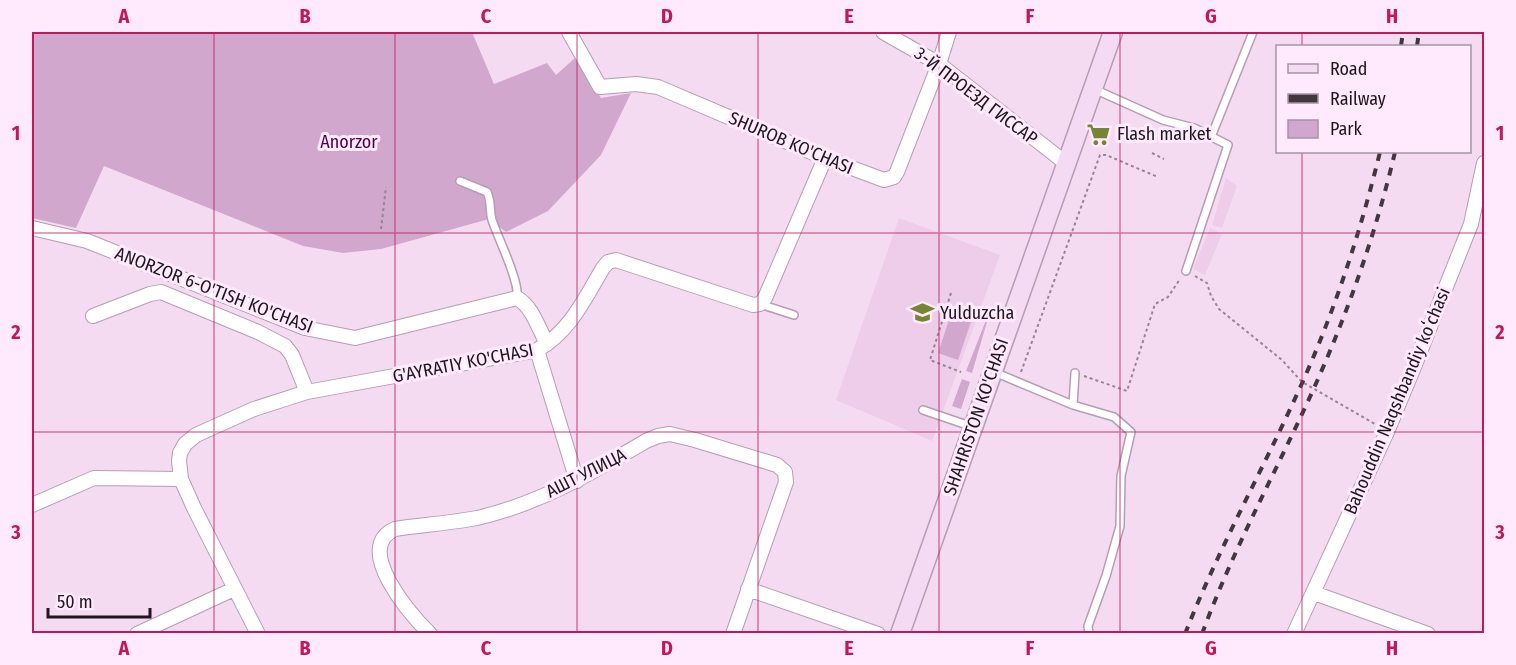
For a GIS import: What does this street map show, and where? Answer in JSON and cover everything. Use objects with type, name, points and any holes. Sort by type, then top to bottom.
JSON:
[{"type":"main road","name":"SHAHRISTON KO'CHASI","points":[[900,633],[1113,32]]},
{"type":"street","name":"SHUROB KO'CHASI","points":[[569,32],[600,87],[636,84],[658,87],[825,158],[884,180],[894,177],[939,64],[949,32]]},
{"type":"street","name":"3-Й ПРОЕЗД ГИССАР","points":[[883,32],[939,64],[1066,164]]},
{"type":"street","points":[[760,304],[765,298],[825,158]]},
{"type":"street","name":"Bahouddin Naqshbandiy koʻchasi","points":[[1294,633],[1387,432],[1471,224],[1485,163]]},
{"type":"street","points":[[1471,224],[1485,228]]},
{"type":"street","name":"ANORZOR 6-O'TISH KO'CHASI","points":[[32,228],[87,241],[304,328],[355,338],[517,298]]},
{"type":"street","name":"G'AYRATIY KO'CHASI","points":[[258,633],[194,508],[182,479],[178,461],[180,453],[185,444],[195,435],[254,409],[307,392],[542,347],[576,315],[603,268],[609,262],[616,260],[753,305],[760,304]]},
{"type":"street","points":[[93,316],[161,292],[258,332],[285,346],[292,355],[307,392]]},
{"type":"street","points":[[517,298],[528,307],[542,347],[577,482]]},
{"type":"street","name":"АШТ УЛИЦА","points":[[430,633],[410,611],[394,588],[379,558],[379,544],[383,537],[394,529],[477,518],[504,510],[577,482],[646,441],[670,434],[777,465],[785,472],[786,482],[748,589]]},
{"type":"street","points":[[32,505],[94,478],[182,479]]},
{"type":"street","points":[[137,633],[234,589]]},
{"type":"street","points":[[733,633],[748,589],[878,633]]},
{"type":"street","points":[[1314,593],[1428,633]]},
{"type":"lane","points":[[1211,137],[1253,32]]},
{"type":"lane","points":[[1094,89],[1163,120],[1194,128],[1227,145],[1186,271]]},
{"type":"lane","points":[[460,181],[487,192],[491,201],[491,217],[513,277],[517,298]]},
{"type":"lane","points":[[760,304],[794,315]]},
{"type":"lane","points":[[992,371],[1073,405],[1114,417],[1131,432],[1121,476],[1120,526],[1106,576],[1088,626],[1089,633]]},
{"type":"lane","points":[[1073,405],[1075,373]]},
{"type":"lane","points":[[923,410],[973,427]]},
{"type":"path","points":[[1152,153],[1164,159]]},
{"type":"path","points":[[1018,380],[1100,155],[1106,155],[1158,177]]},
{"type":"path","points":[[381,229],[386,187]]},
{"type":"path","points":[[1075,373],[1127,391],[1155,304],[1168,297],[1186,271],[1207,283],[1211,296],[1219,309],[1282,360],[1302,382],[1358,412],[1387,432]]},
{"type":"path","points":[[951,293],[930,360],[961,372]]},
{"type":"shaded area","points":[[1226,178],[1237,186],[1222,228],[1212,225]]},
{"type":"shaded area","name":"Yulduzcha","points":[[899,218],[1000,255],[932,441],[836,400]]},
{"type":"shaded area","points":[[1210,228],[1222,234],[1205,275],[1193,269]]},
{"type":"green space","name":"Anorzor","points":[[32,32],[472,32],[494,84],[547,63],[556,75],[575,58],[601,98],[631,93],[601,155],[548,211],[506,232],[489,219],[381,249],[343,253],[303,246],[104,166],[76,228],[32,218]]},
{"type":"green space","points":[[992,305],[972,373],[966,371]]},
{"type":"green space","points":[[953,308],[973,316],[958,360],[938,353]]},
{"type":"green space","points":[[962,379],[970,382],[961,409],[952,406]]},
{"type":"railway","points":[[1401,45],[1403,32]]},
{"type":"railway","points":[[1417,45],[1419,32]]},
{"type":"railway","points":[[1185,634],[1212,570],[1315,353],[1347,268],[1380,153]]},
{"type":"railway","points":[[1202,634],[1227,571],[1314,388],[1338,330],[1370,242],[1395,153]]},
{"type":"place","name":"Flash market","points":[[1099,134]]},
{"type":"place","name":"Yulduzcha","points":[[922,313]]}]
